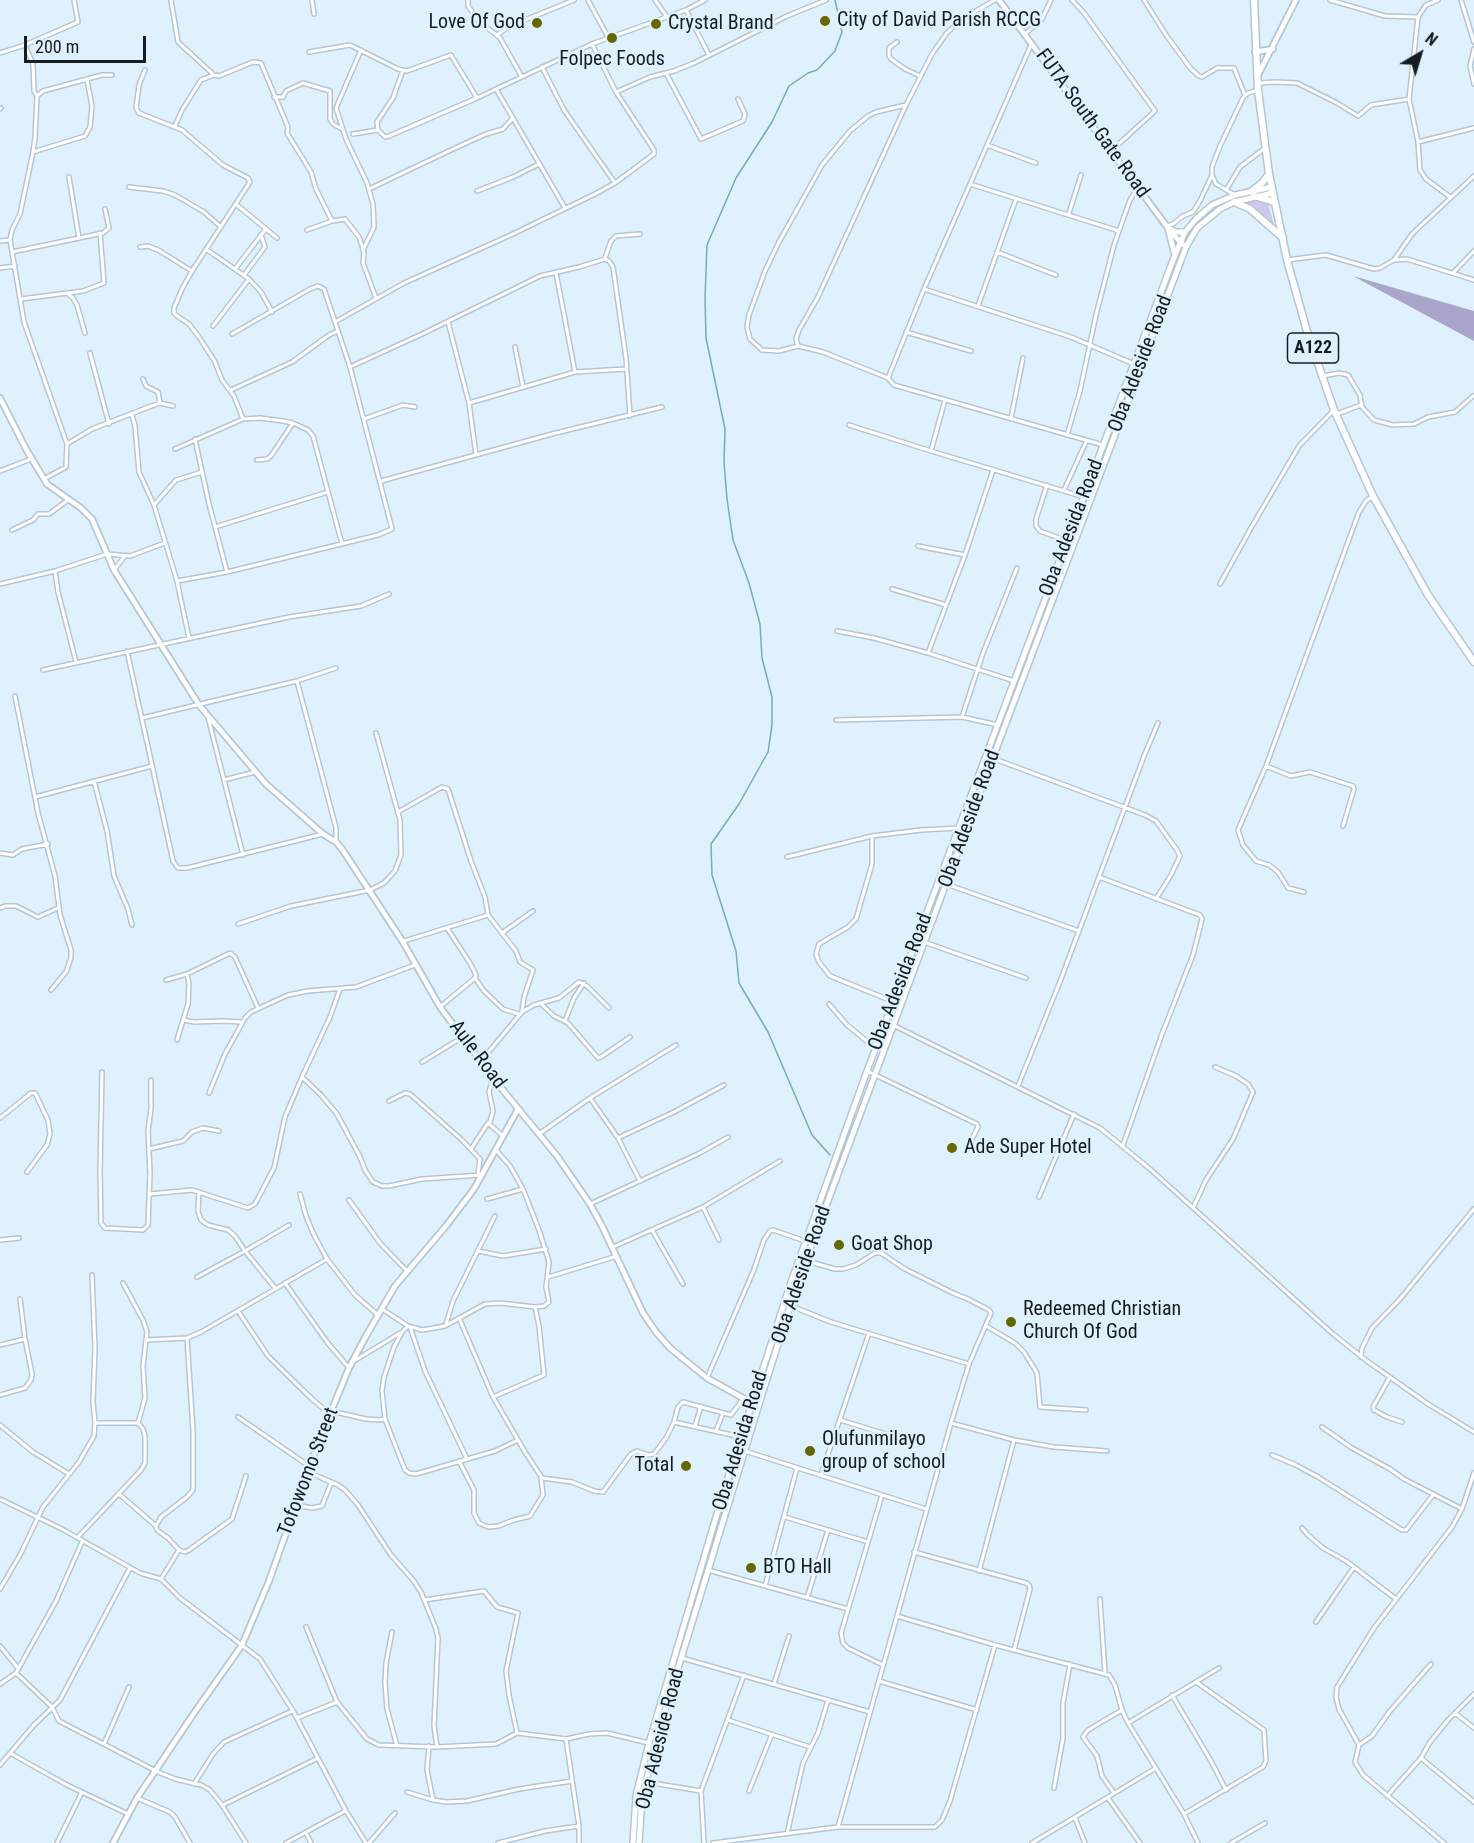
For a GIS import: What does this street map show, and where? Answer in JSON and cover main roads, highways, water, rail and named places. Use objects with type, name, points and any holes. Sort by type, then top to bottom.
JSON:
[{"type":"highway","name":"A122","points":[[1254,0],[1258,84],[1269,174],[1287,260],[1308,335],[1335,412],[1373,496],[1428,595],[1474,662]]},
{"type":"highway","points":[[1269,174],[1254,193],[1274,202]]},
{"type":"highway","points":[[1234,198],[1282,238]]},
{"type":"main road","points":[[1254,193],[1272,190]]},
{"type":"main road","name":"Oba Adeside Road","points":[[1058,576],[1192,235],[1204,220],[1234,198],[1254,193]]},
{"type":"main road","name":"Oba Adesida Road","points":[[633,1843],[636,1796],[649,1743],[710,1555],[741,1437],[813,1218],[998,725],[1018,682],[1058,576],[1067,541],[1174,255],[1185,232],[1196,219],[1212,205],[1234,198]]},
{"type":"main road","points":[[1174,255],[1167,227],[1176,232],[1185,232]]},
{"type":"main road","name":"Oba Adeside Road","points":[[639,1843],[642,1797],[675,1668],[682,1658],[708,1570],[710,1555],[790,1305],[993,758],[1018,682]]},
{"type":"main road","points":[[813,1218],[820,1220]]},
{"type":"waterway","points":[[830,1155],[812,1135],[768,1032],[739,983],[736,951],[712,875],[711,844],[739,804],[768,752],[772,725],[772,697],[762,658],[760,624],[749,583],[733,540],[724,462],[725,429],[706,338],[705,298],[707,245],[736,178],[772,122],[789,86],[808,73],[817,70],[835,51],[842,32],[835,0]]},
{"type":"place","name":"City of David Parish RCCG","points":[[825,21]]},
{"type":"place","name":"Love Of God","points":[[537,23]]},
{"type":"place","name":"Crystal Brand","points":[[656,24]]},
{"type":"place","name":"Folpec Foods","points":[[612,38]]},
{"type":"place","name":"Ade Super Hotel","points":[[952,1148]]},
{"type":"place","name":"Goat Shop","points":[[839,1245]]},
{"type":"place","name":"Redeemed Christian Church Of God","points":[[1011,1322]]},
{"type":"place","name":"Olufunmilayo group of school","points":[[810,1451]]},
{"type":"place","name":"Total","points":[[686,1466]]},
{"type":"place","name":"BTO Hall","points":[[751,1568]]}]
